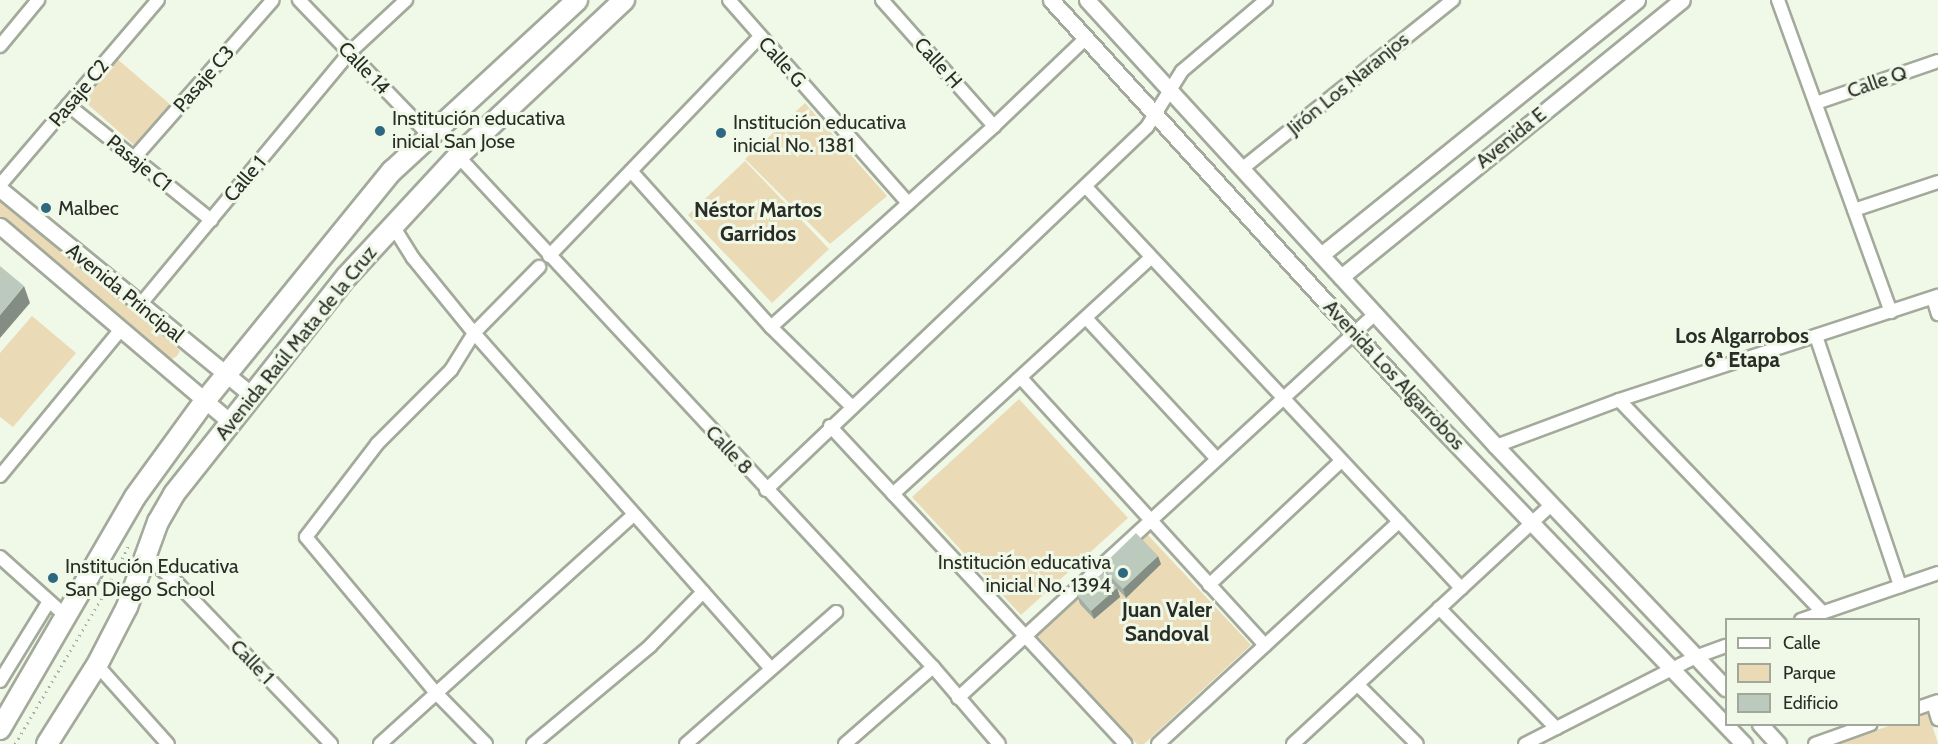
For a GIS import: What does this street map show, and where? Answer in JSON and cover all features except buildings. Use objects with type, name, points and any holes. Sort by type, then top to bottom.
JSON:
[{"type":"main road","name":"Avenida Raúl Mata de la Cruz","points":[[0,729],[68,618],[135,497],[204,402],[392,171],[577,0]]},
{"type":"main road","name":"Avenida Raúl Mata de la Cruz","points":[[48,744],[97,665],[131,598],[158,522],[174,494],[347,276],[458,156],[624,0]]},
{"type":"street","points":[[0,46],[38,0]]},
{"type":"street","name":"Pasaje C2","points":[[0,187],[158,0]]},
{"type":"street","name":"Pasaje C3","points":[[134,158],[273,0]]},
{"type":"street","name":"Calle 14","points":[[299,0],[429,135]]},
{"type":"street","name":"Calle 1","points":[[140,305],[350,53],[406,0]]},
{"type":"street","name":"Calle G","points":[[729,0],[908,203]]},
{"type":"street","name":"Calle H","points":[[882,0],[994,126]]},
{"type":"street","name":"Avenida Los Algarrobos","points":[[1051,0],[1155,111],[1353,332],[1725,723]]},
{"type":"street","name":"Avenida Los Algarrobos","points":[[1087,0],[1167,90],[1243,168],[1496,446],[1725,687]]},
{"type":"street","name":"Jirón Los Naranjos","points":[[1243,168],[1453,0]]},
{"type":"street","name":"Avenida E","points":[[1321,255],[1637,0]]},
{"type":"street","name":"Avenida E","points":[[1341,277],[1682,0]]},
{"type":"street","points":[[1778,0],[1891,312]]},
{"type":"street","points":[[766,490],[851,406],[1087,188],[1147,127],[1167,90],[1182,70],[1262,1]]},
{"type":"street","points":[[549,256],[760,37]]},
{"type":"street","points":[[771,327],[994,126],[1086,38]]},
{"type":"street","name":"Calle Q","points":[[1816,103],[1938,61]]},
{"type":"street","name":"Pasaje C1","points":[[68,105],[211,220]]},
{"type":"street","name":"Calle 8","points":[[458,156],[766,490],[933,667],[999,744]]},
{"type":"street","points":[[631,171],[771,327],[851,406]]},
{"type":"street","points":[[1854,210],[1938,182]]},
{"type":"street","name":"Avenida Principal","points":[[0,187],[140,305],[252,395]]},
{"type":"street","points":[[1087,188],[1461,588]]},
{"type":"street","name":"Avenida Principal","points":[[0,226],[230,422]]},
{"type":"street","points":[[393,226],[413,258],[474,333],[632,516],[771,669]]},
{"type":"street","points":[[893,494],[1151,258]]},
{"type":"street","points":[[486,744],[436,693],[306,537],[377,444],[452,370],[474,333],[538,267]]},
{"type":"street","points":[[1496,446],[1619,400],[1935,297],[1938,314]]},
{"type":"street","points":[[958,698],[1023,634],[1375,314]]},
{"type":"street","points":[[1086,318],[1217,459]]},
{"type":"street","points":[[3,467],[121,329]]},
{"type":"street","points":[[1816,336],[1900,586]]},
{"type":"street","points":[[1021,378],[1265,645]]},
{"type":"street","points":[[1619,400],[1822,612]]},
{"type":"street","points":[[831,426],[1125,744]]},
{"type":"street","points":[[1209,585],[1341,461]]},
{"type":"street","points":[[1293,744],[1552,504]]},
{"type":"street","points":[[380,744],[632,516]]},
{"type":"street","points":[[1158,744],[1399,522]]},
{"type":"street","name":"Calle 1","points":[[146,556],[174,580],[331,744]]},
{"type":"street","points":[[0,557],[48,603],[68,618]]},
{"type":"street","points":[[1806,618],[1938,573]]},
{"type":"street","points":[[533,744],[650,646],[703,592]]},
{"type":"street","points":[[0,681],[48,603]]},
{"type":"street","points":[[1439,608],[1556,728]]},
{"type":"street","points":[[686,744],[837,612]]},
{"type":"street","points":[[1525,744],[1698,656],[1725,646]]},
{"type":"street","points":[[97,665],[168,744]]},
{"type":"street","points":[[845,744],[933,667]]},
{"type":"street","points":[[1358,685],[1417,744]]},
{"type":"street","points":[[1920,707],[1935,702],[1938,719]]},
{"type":"street","name":"Avenida Los Algarrobos","points":[[1728,726],[1744,744]]},
{"type":"street","points":[[1762,726],[1778,744]]},
{"type":"street","points":[[1815,744],[1865,726]]},
{"type":"green space","points":[[116,58],[172,106],[140,144],[134,145],[83,100]]},
{"type":"green space","points":[[805,103],[887,196],[830,244],[745,159]]},
{"type":"green space","points":[[745,161],[829,249],[772,303],[688,215]]},
{"type":"green space","points":[[0,198],[175,346],[180,351],[177,356],[172,359],[165,356],[0,219]]},
{"type":"green space","points":[[32,316],[76,353],[13,427],[0,417],[0,353]]},
{"type":"green space","points":[[1019,399],[1128,518],[1021,615],[912,497]]},
{"type":"green space","points":[[1146,533],[1251,645],[1144,744],[1137,744],[1035,633]]},
{"type":"green space","points":[[1928,712],[1938,744],[1834,744],[1889,726],[1920,726],[1920,716]]},
{"type":"place","name":"Institución educativa inicial San Jose","points":[[380,131]]},
{"type":"place","name":"Institución educativa inicial No. 1381","points":[[721,133]]},
{"type":"place","name":"Malbec","points":[[46,208]]},
{"type":"place","name":"Institución educativa inicial No. 1394","points":[[1123,573]]},
{"type":"place","name":"Institución Educativa San Diego School","points":[[53,578]]},
{"type":"district","name":"Néstor Martos Garridos","points":[[758,222]]},
{"type":"district","name":"Los Algarrobos 6ª Etapa","points":[[1742,348]]},
{"type":"district","name":"Juan Valer Sandoval","points":[[1167,622]]}]
